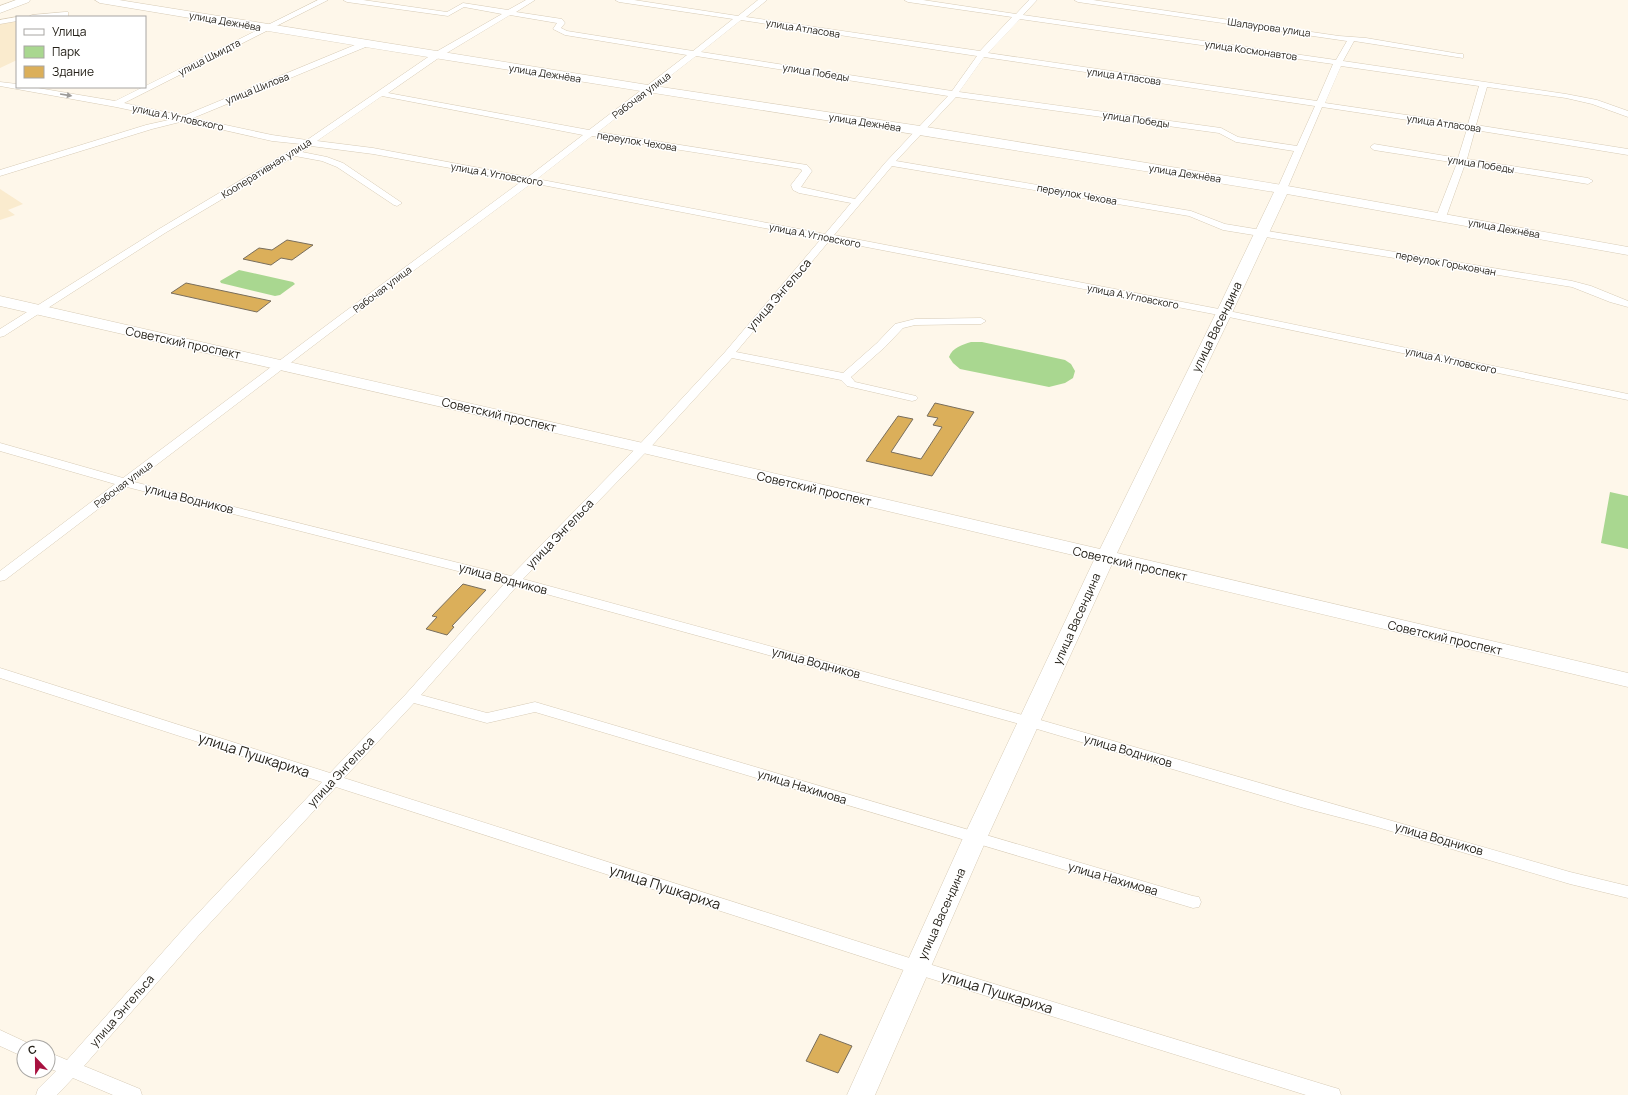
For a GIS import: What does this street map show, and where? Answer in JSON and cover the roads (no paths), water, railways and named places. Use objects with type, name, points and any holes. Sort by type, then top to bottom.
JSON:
[{"type":"main road","points":[[0,10],[25,0]]},
{"type":"main road","name":"улица Дежнёва","points":[[100,0],[365,44],[920,130],[1282,189],[1628,250]]},
{"type":"main road","name":"улица Васендина","points":[[861,1095],[919,968],[975,838],[1105,558],[1224,313],[1282,189]]},
{"type":"main road","name":"Советский проспект","points":[[0,301],[38,311],[644,448],[1105,558],[1628,680]]},
{"type":"street","name":"улица Шмидта","points":[[116,104],[324,0]]},
{"type":"street","name":"улица Победы","points":[[347,0],[448,14],[463,5],[510,12],[513,14],[559,21],[561,23],[557,29],[565,33],[696,52],[954,94],[1221,131],[1236,139],[1299,149]]},
{"type":"street","name":"Кооперативная улица","points":[[0,334],[162,231],[294,153],[437,55],[531,0]]},
{"type":"street","name":"улица Атласова","points":[[619,0],[1471,127],[1628,152]]},
{"type":"street","name":"Рабочая улица","points":[[0,577],[281,365],[530,180],[763,0]]},
{"type":"street","name":"улица Космонавтов","points":[[908,0],[1016,17],[1566,96],[1594,102],[1628,114]]},
{"type":"street","name":"улица Энгельса","points":[[45,1095],[70,1069],[192,931],[411,697],[514,581],[644,448],[729,354],[890,163],[954,94],[981,55],[1033,0]]},
{"type":"street","name":"Шалаурова улица","points":[[1078,0],[1460,56]]},
{"type":"street","points":[[43,16],[65,14]]},
{"type":"street","points":[[0,22],[16,19]]},
{"type":"street","name":"улица Васендина","points":[[1282,189],[1338,63],[1352,39]]},
{"type":"street","name":"улица Шилова","points":[[2,170],[149,127],[183,119],[365,44]]},
{"type":"street","name":"улица А.Угловского","points":[[0,84],[16,87]]},
{"type":"street","points":[[1441,217],[1462,161],[1483,85]]},
{"type":"street","name":"улица А.Угловского","points":[[24,88],[116,104],[272,138],[373,151],[1224,313],[1628,397]]},
{"type":"street","name":"переулок Чехова","points":[[382,94],[590,133],[800,166],[804,167],[807,171],[796,185],[796,188],[799,190],[858,202]]},
{"type":"street","points":[[149,127],[157,118],[154,113]]},
{"type":"street","name":"улица Победы","points":[[1374,147],[1588,181]]},
{"type":"street","points":[[294,153],[324,159],[340,165],[397,203]]},
{"type":"street","name":"переулок Чехова","points":[[890,163],[1191,214],[1223,227],[1261,233]]},
{"type":"street","name":"переулок Горьковчан","points":[[1261,233],[1572,284],[1601,293],[1618,302],[1628,304]]},
{"type":"street","points":[[845,377],[881,345],[898,326],[915,322],[981,321]]},
{"type":"street","points":[[729,354],[845,377],[851,384],[912,398]]},
{"type":"street","name":"улица Водников","points":[[0,447],[124,483],[514,581],[1030,722],[1570,878],[1628,892]]},
{"type":"street","name":"улица Пушкариха","points":[[0,673],[919,968],[1332,1095]]},
{"type":"street","name":"улица Нахимова","points":[[411,697],[487,718],[535,707],[1193,902]]},
{"type":"street","points":[[0,1038],[16,1045]]},
{"type":"street","points":[[56,1063],[133,1095]]}]
